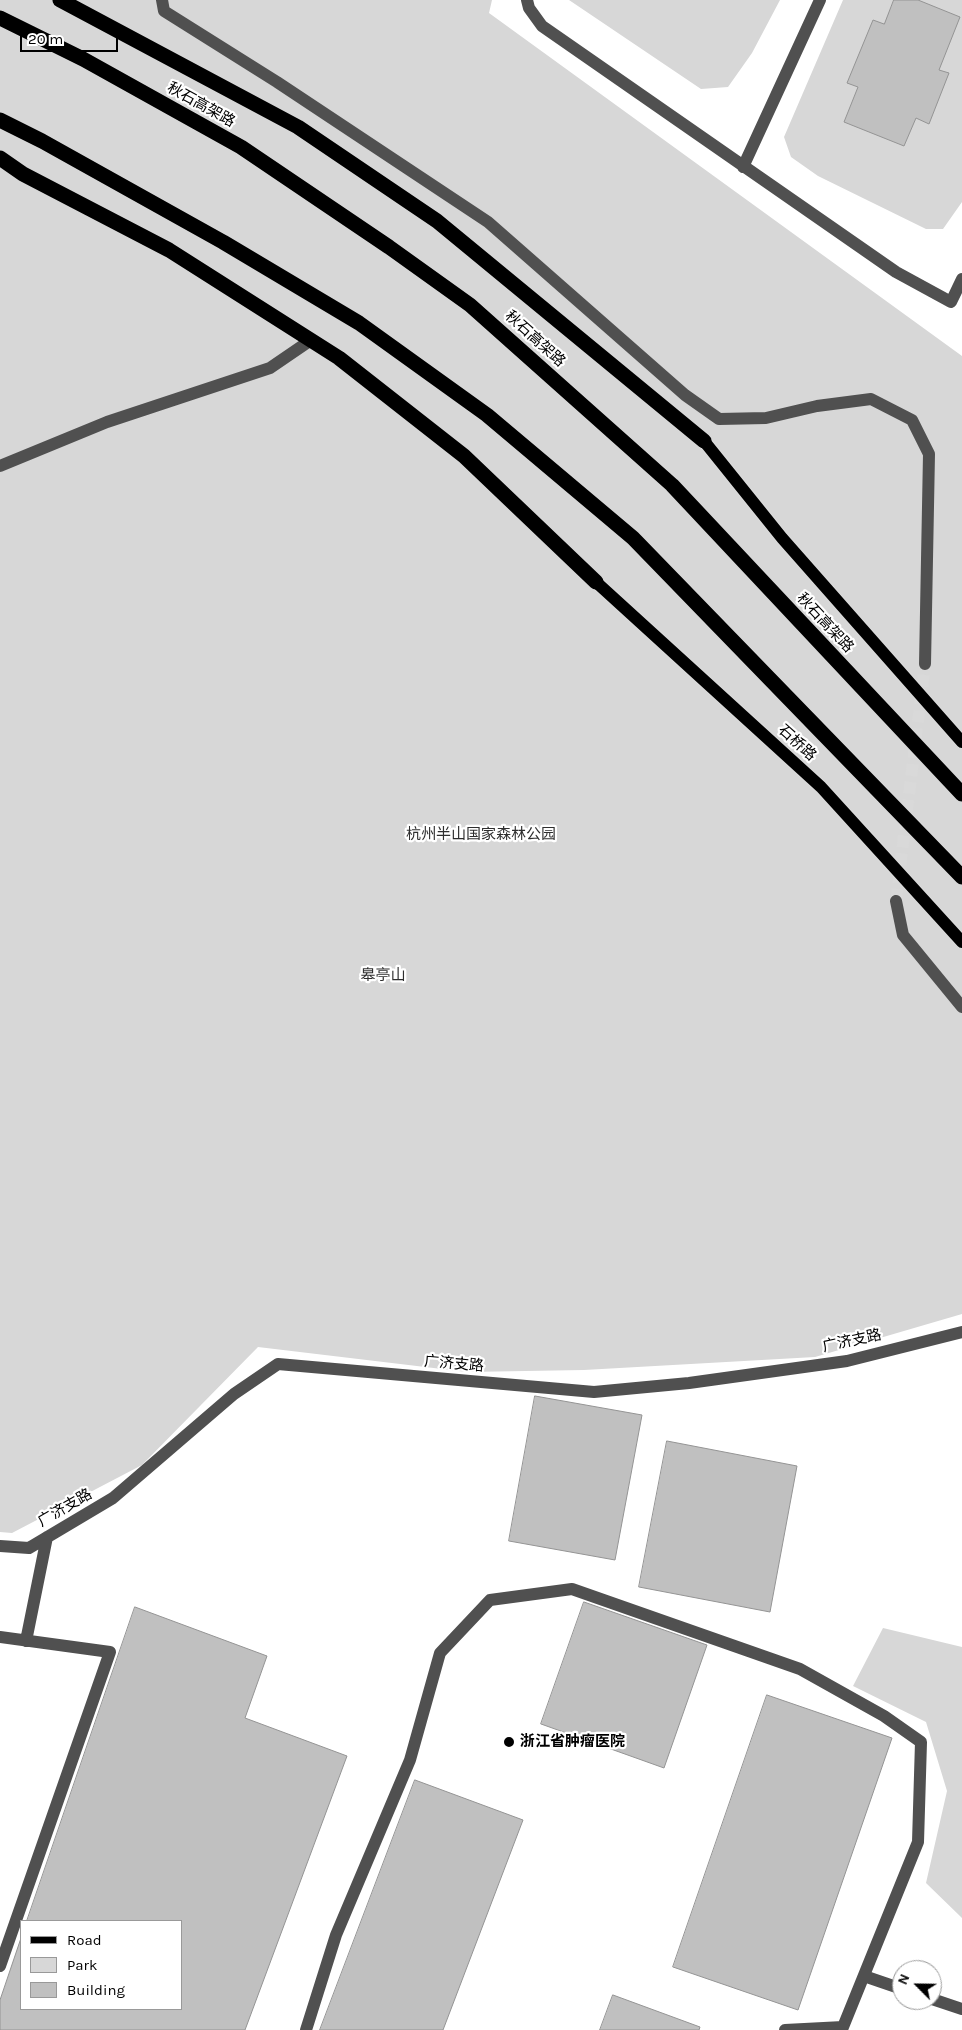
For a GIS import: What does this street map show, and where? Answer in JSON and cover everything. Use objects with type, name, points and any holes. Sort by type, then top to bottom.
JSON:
[{"type":"highway","points":[[60,0],[298,127],[437,221],[704,440]]},
{"type":"highway","name":"秋石高架路","points":[[0,18],[83,59],[241,147],[390,247],[470,305],[672,485],[962,794]]},
{"type":"highway","points":[[0,120],[42,141],[223,242],[359,323],[486,415],[633,538],[962,878]]},
{"type":"highway","points":[[0,158],[22,174],[169,250],[339,358],[464,456],[596,582]]},
{"type":"main road","points":[[704,440],[782,538],[962,742]]},
{"type":"main road","name":"石桥路","points":[[596,582],[821,787],[962,942]]},
{"type":"street","points":[[162,0],[164,11],[277,82],[488,222],[685,395],[720,419],[766,418],[817,406],[870,399],[912,420],[929,454],[925,664]]},
{"type":"street","points":[[527,0],[529,8],[542,26],[896,272],[951,302],[962,279]]},
{"type":"street","points":[[743,167],[820,0]]},
{"type":"street","points":[[0,466],[107,422],[270,368],[311,340]]},
{"type":"street","points":[[896,901],[903,935],[962,1007]]},
{"type":"street","name":"广济支路","points":[[0,1546],[29,1548],[113,1498],[234,1394],[278,1364],[594,1392],[690,1383],[847,1361],[962,1332]]},
{"type":"street","points":[[26,1641],[48,1537]]},
{"type":"street","points":[[306,2030],[336,1934],[410,1760],[440,1653],[490,1600],[572,1589],[800,1669],[884,1716],[921,1742],[918,1842],[864,1976],[848,2028],[785,2030]]},
{"type":"street","points":[[0,1637],[110,1652],[0,1966]]},
{"type":"street","points":[[864,1976],[892,1986]]},
{"type":"street","points":[[942,2002],[962,2009]]},
{"type":"green space","name":"皋亭山","points":[[0,0],[492,0],[489,13],[962,356],[962,1314],[815,1357],[584,1370],[467,1372],[258,1347],[142,1465],[12,1533],[0,1532]]},
{"type":"green space","points":[[569,0],[780,0],[752,53],[728,87],[701,89]]},
{"type":"green space","points":[[843,0],[962,0],[962,202],[943,229],[926,229],[818,176],[791,157],[784,137]]},
{"type":"green space","points":[[883,1628],[962,1647],[962,1918],[926,1883],[947,1791],[926,1722],[853,1686]]},
{"type":"building","points":[[894,0],[918,0],[960,17],[939,70],[949,73],[929,124],[916,118],[904,146],[844,122],[858,87],[847,83],[873,20],[884,24]]},
{"type":"building","points":[[535,1396],[642,1415],[615,1560],[509,1541]]},
{"type":"building","points":[[667,1441],[797,1466],[770,1612],[639,1587]]},
{"type":"building","points":[[584,1602],[707,1645],[664,1768],[541,1724]]},
{"type":"building","points":[[135,1607],[267,1656],[245,1718],[347,1756],[245,2030],[0,2030],[0,2000],[20,1941],[20,2010],[182,2010],[182,1920],[27,1920]]},
{"type":"building","points":[[767,1695],[892,1738],[798,2010],[673,1967]]},
{"type":"building","points":[[415,1780],[523,1820],[443,2030],[320,2030]]},
{"type":"building","points":[[613,1995],[700,2027],[699,2030],[600,2030]]},
{"type":"tunnel","points":[[896,901],[925,664]]},
{"type":"place","name":"浙江省肿瘤医院","points":[[509,1742]]},
{"type":"park label","name":"杭州半山国家森林公园","points":[[481,835]]}]
